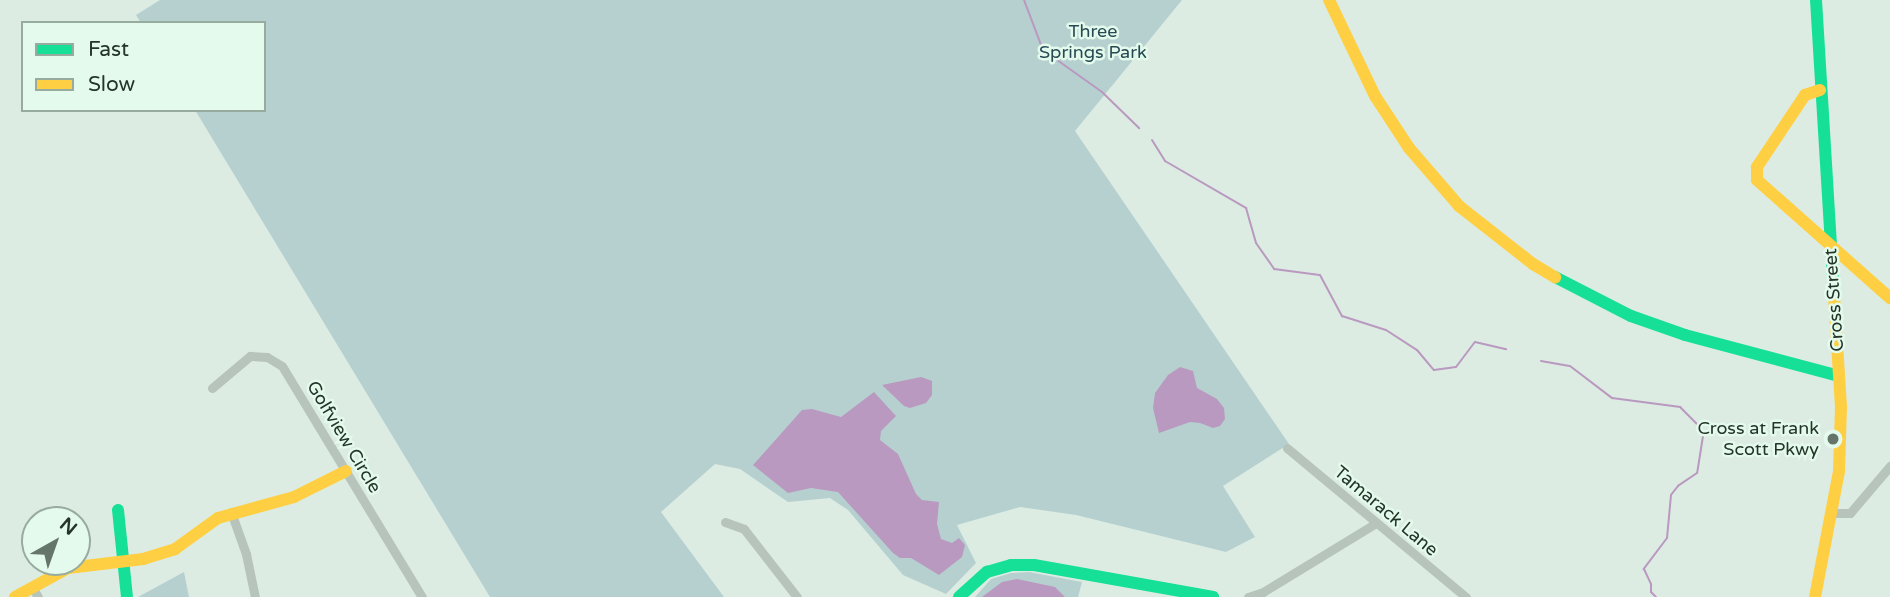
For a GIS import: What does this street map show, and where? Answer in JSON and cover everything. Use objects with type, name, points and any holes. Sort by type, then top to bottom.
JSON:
[{"type":"main road","points":[[1329,0],[1375,96],[1409,148],[1459,206],[1523,257],[1579,291],[1631,316],[1685,335],[1839,376]]},
{"type":"main road","name":"Cross Street","points":[[1815,597],[1839,471],[1839,376],[1816,0]]},
{"type":"main road","points":[[1820,90],[1805,95],[1757,167],[1757,174],[1761,185],[1890,298]]},
{"type":"main road","points":[[15,597],[35,592],[68,568],[125,561],[175,549],[231,513],[301,495],[346,471]]},
{"type":"main road","points":[[118,510],[127,597]]},
{"type":"main road","points":[[959,597],[968,586],[987,572],[1011,565],[1034,565],[1213,597]]},
{"type":"street","name":"Golfview Circle","points":[[212,388],[250,356],[258,355],[275,360],[288,373],[422,597]]},
{"type":"street","name":"Tamarack Lane","points":[[1287,448],[1466,597]]},
{"type":"street","points":[[1833,513],[1850,513],[1890,466]]},
{"type":"street","points":[[231,513],[250,568],[255,597]]},
{"type":"street","points":[[725,522],[744,529],[797,597]]},
{"type":"street","points":[[1248,597],[1263,592],[1376,523]]},
{"type":"green space","name":"Three Springs Park","points":[[160,0],[1182,0],[1075,131],[1289,444],[1223,486],[1255,537],[1226,552],[1076,515],[1020,507],[957,525],[976,563],[946,594],[903,575],[848,510],[830,498],[788,502],[740,469],[715,464],[661,512],[724,597],[490,597],[196,112],[266,112],[266,21],[140,21],[136,15]]},
{"type":"green space","points":[[184,572],[189,597],[138,597]]},
{"type":"green space","points":[[1029,572],[1082,582],[1078,597],[975,597],[991,579],[1011,573]]},
{"type":"shaded area","points":[[1180,367],[1193,371],[1197,388],[1217,399],[1224,408],[1225,419],[1220,426],[1213,428],[1190,422],[1159,433],[1153,408],[1155,393],[1168,375]]},
{"type":"shaded area","points":[[921,377],[932,381],[932,395],[926,403],[910,408],[904,406],[882,385]]},
{"type":"shaded area","points":[[874,392],[896,416],[881,431],[880,440],[898,454],[916,494],[922,500],[939,502],[937,524],[941,539],[952,543],[959,538],[965,545],[962,557],[939,575],[911,558],[900,558],[893,553],[838,492],[811,488],[788,493],[753,465],[802,410],[812,409],[841,417]]},
{"type":"shaded area","points":[[1017,579],[1055,587],[1065,597],[982,597],[1002,582]]},
{"type":"waterway","points":[[1024,0],[1043,50],[1102,92],[1139,128]]},
{"type":"waterway","points":[[1152,140],[1165,161],[1246,208],[1256,243],[1274,269],[1320,275],[1342,316],[1386,330],[1417,350],[1434,370],[1456,367],[1475,342],[1506,349]]},
{"type":"waterway","points":[[1541,361],[1570,366],[1612,398],[1680,407],[1698,425],[1703,436],[1697,473],[1678,486],[1671,495],[1667,538],[1644,569],[1651,584],[1651,592],[1656,597]]},
{"type":"traffic: fast","points":[[1816,0],[1833,281]]},
{"type":"traffic: fast","points":[[1555,277],[1631,316],[1685,335],[1839,376]]},
{"type":"traffic: fast","points":[[118,510],[127,597]]},
{"type":"traffic: fast","points":[[959,597],[987,572],[1011,565],[1034,565],[1213,597]]},
{"type":"traffic: slow","points":[[1329,0],[1375,96],[1409,148],[1459,206],[1533,264],[1555,277]]},
{"type":"traffic: slow","points":[[1820,90],[1805,95],[1757,167],[1757,180],[1890,298]]},
{"type":"traffic: slow","points":[[1815,597],[1839,471],[1841,407],[1833,281]]},
{"type":"traffic: slow","points":[[15,597],[68,568],[143,559],[175,549],[218,518],[294,497],[346,471]]},
{"type":"place","name":"Cross at Frank Scott Pkwy","points":[[1833,439]]}]
